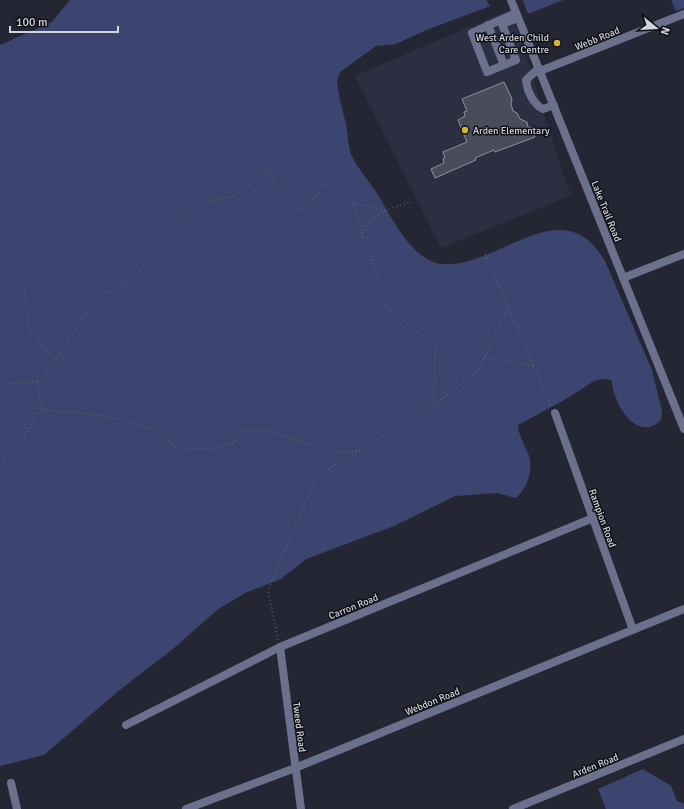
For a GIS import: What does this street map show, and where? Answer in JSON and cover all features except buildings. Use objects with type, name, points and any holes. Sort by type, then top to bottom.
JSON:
[{"type":"street","name":"Lake Trail Road","points":[[511,0],[684,429]]},
{"type":"street","name":"Webb Road","points":[[539,70],[684,14]]},
{"type":"street","points":[[517,15],[502,24],[516,60],[487,72],[472,33],[488,25],[517,15]]},
{"type":"street","points":[[488,25],[504,65]]},
{"type":"street","points":[[539,70],[526,80],[527,89],[538,106],[543,109],[554,105]]},
{"type":"street","points":[[623,278],[684,254]]},
{"type":"street","name":"Rampion Road","points":[[554,413],[633,630]]},
{"type":"street","name":"Carron Road","points":[[126,725],[280,647],[593,518]]},
{"type":"street","name":"Webdon Road","points":[[186,809],[295,768],[684,609]]},
{"type":"street","name":"Tweed Road","points":[[280,647],[301,809]]},
{"type":"street","name":"Arden Road","points":[[513,809],[684,739]]},
{"type":"street","points":[[11,783],[17,809]]},
{"type":"path","points":[[0,384],[42,381],[95,300],[133,279],[163,240],[194,209],[208,201],[232,196],[268,171],[286,200],[300,210],[317,195],[323,182],[340,196],[352,203],[387,211]]},
{"type":"path","points":[[362,233],[372,219],[394,206],[412,202]]},
{"type":"path","points":[[352,203],[386,306],[435,346],[434,405]]},
{"type":"path","points":[[485,254],[554,413]]},
{"type":"path","points":[[24,289],[30,330],[55,360]]},
{"type":"path","points":[[280,647],[268,590],[317,476],[434,405],[478,371],[508,308]]},
{"type":"path","points":[[485,357],[534,366]]},
{"type":"path","points":[[37,381],[40,402],[45,412]]},
{"type":"path","points":[[0,466],[13,456],[29,432],[34,414],[50,410],[106,416],[156,430],[176,448],[211,449],[234,442],[239,430],[269,432],[339,453],[358,451]]},
{"type":"shaded area","points":[[70,0],[486,0],[490,6],[424,31],[396,44],[376,46],[340,72],[337,80],[338,89],[351,154],[403,236],[421,255],[431,261],[442,264],[464,262],[529,237],[550,231],[569,231],[588,240],[605,261],[652,370],[662,411],[661,420],[654,425],[647,427],[640,426],[634,423],[623,412],[615,396],[611,380],[603,379],[594,381],[566,399],[518,425],[520,436],[529,457],[530,470],[524,489],[516,498],[497,493],[455,496],[394,526],[306,559],[281,579],[245,593],[217,610],[174,648],[116,693],[44,755],[0,766],[0,45],[52,22]]},
{"type":"shaded area","points":[[523,0],[563,0],[528,14]]},
{"type":"shaded area","points":[[671,0],[684,0],[684,8],[676,11]]},
{"type":"shaded area","name":"Arden Elementary","points":[[511,9],[566,183],[572,195],[441,248],[355,76]]},
{"type":"shaded area","points":[[643,769],[671,786],[677,801],[684,804],[684,809],[606,809],[598,789]]},
{"type":"place","name":"West Arden Child Care Centre","points":[[557,43]]},
{"type":"place","name":"Arden Elementary","points":[[465,130]]}]
